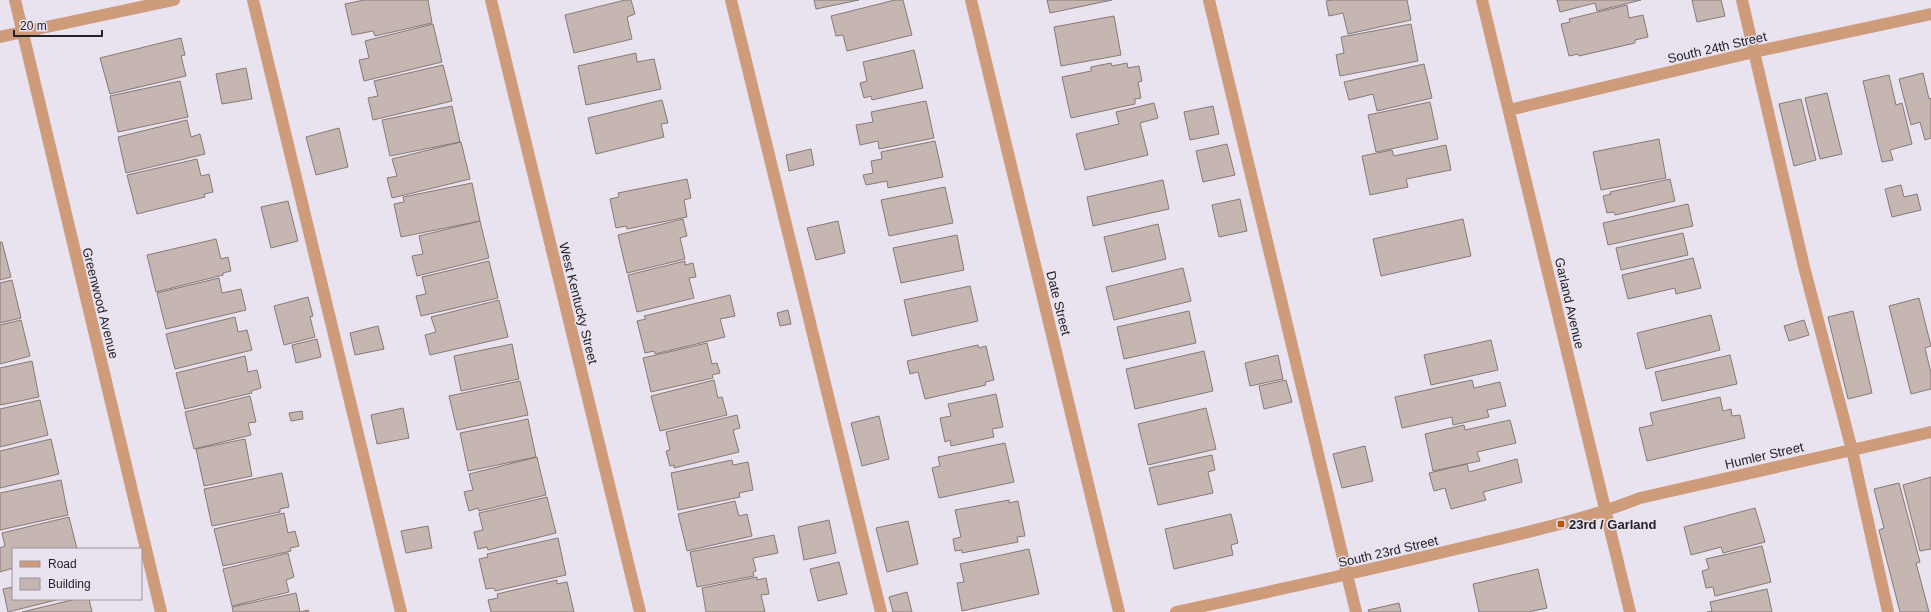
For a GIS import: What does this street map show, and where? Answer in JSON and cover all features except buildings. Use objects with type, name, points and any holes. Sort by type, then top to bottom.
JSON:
[{"type":"street","name":"Greenwood Avenue","points":[[15,0],[33,81],[161,612]]},
{"type":"street","points":[[0,37],[174,0]]},
{"type":"street","points":[[253,0],[401,612]]},
{"type":"street","name":"West Kentucky Street","points":[[491,0],[640,612]]},
{"type":"street","points":[[731,0],[881,612]]},
{"type":"street","name":"Date Street","points":[[971,0],[1119,612]]},
{"type":"street","points":[[1209,0],[1356,612]]},
{"type":"street","name":"Garland Avenue","points":[[1482,0],[1630,612]]},
{"type":"street","points":[[1742,0],[1804,267],[1852,450],[1888,612]]},
{"type":"street","name":"South 24th Street","points":[[1509,110],[1754,52],[1931,14]]},
{"type":"street","name":"Humler Street","points":[[1605,512],[1640,498],[1931,432]]},
{"type":"street","name":"South 23rd Street","points":[[1176,612],[1347,575],[1605,512]]},
{"type":"place","name":"23rd / Garland","points":[[1561,524]]}]
